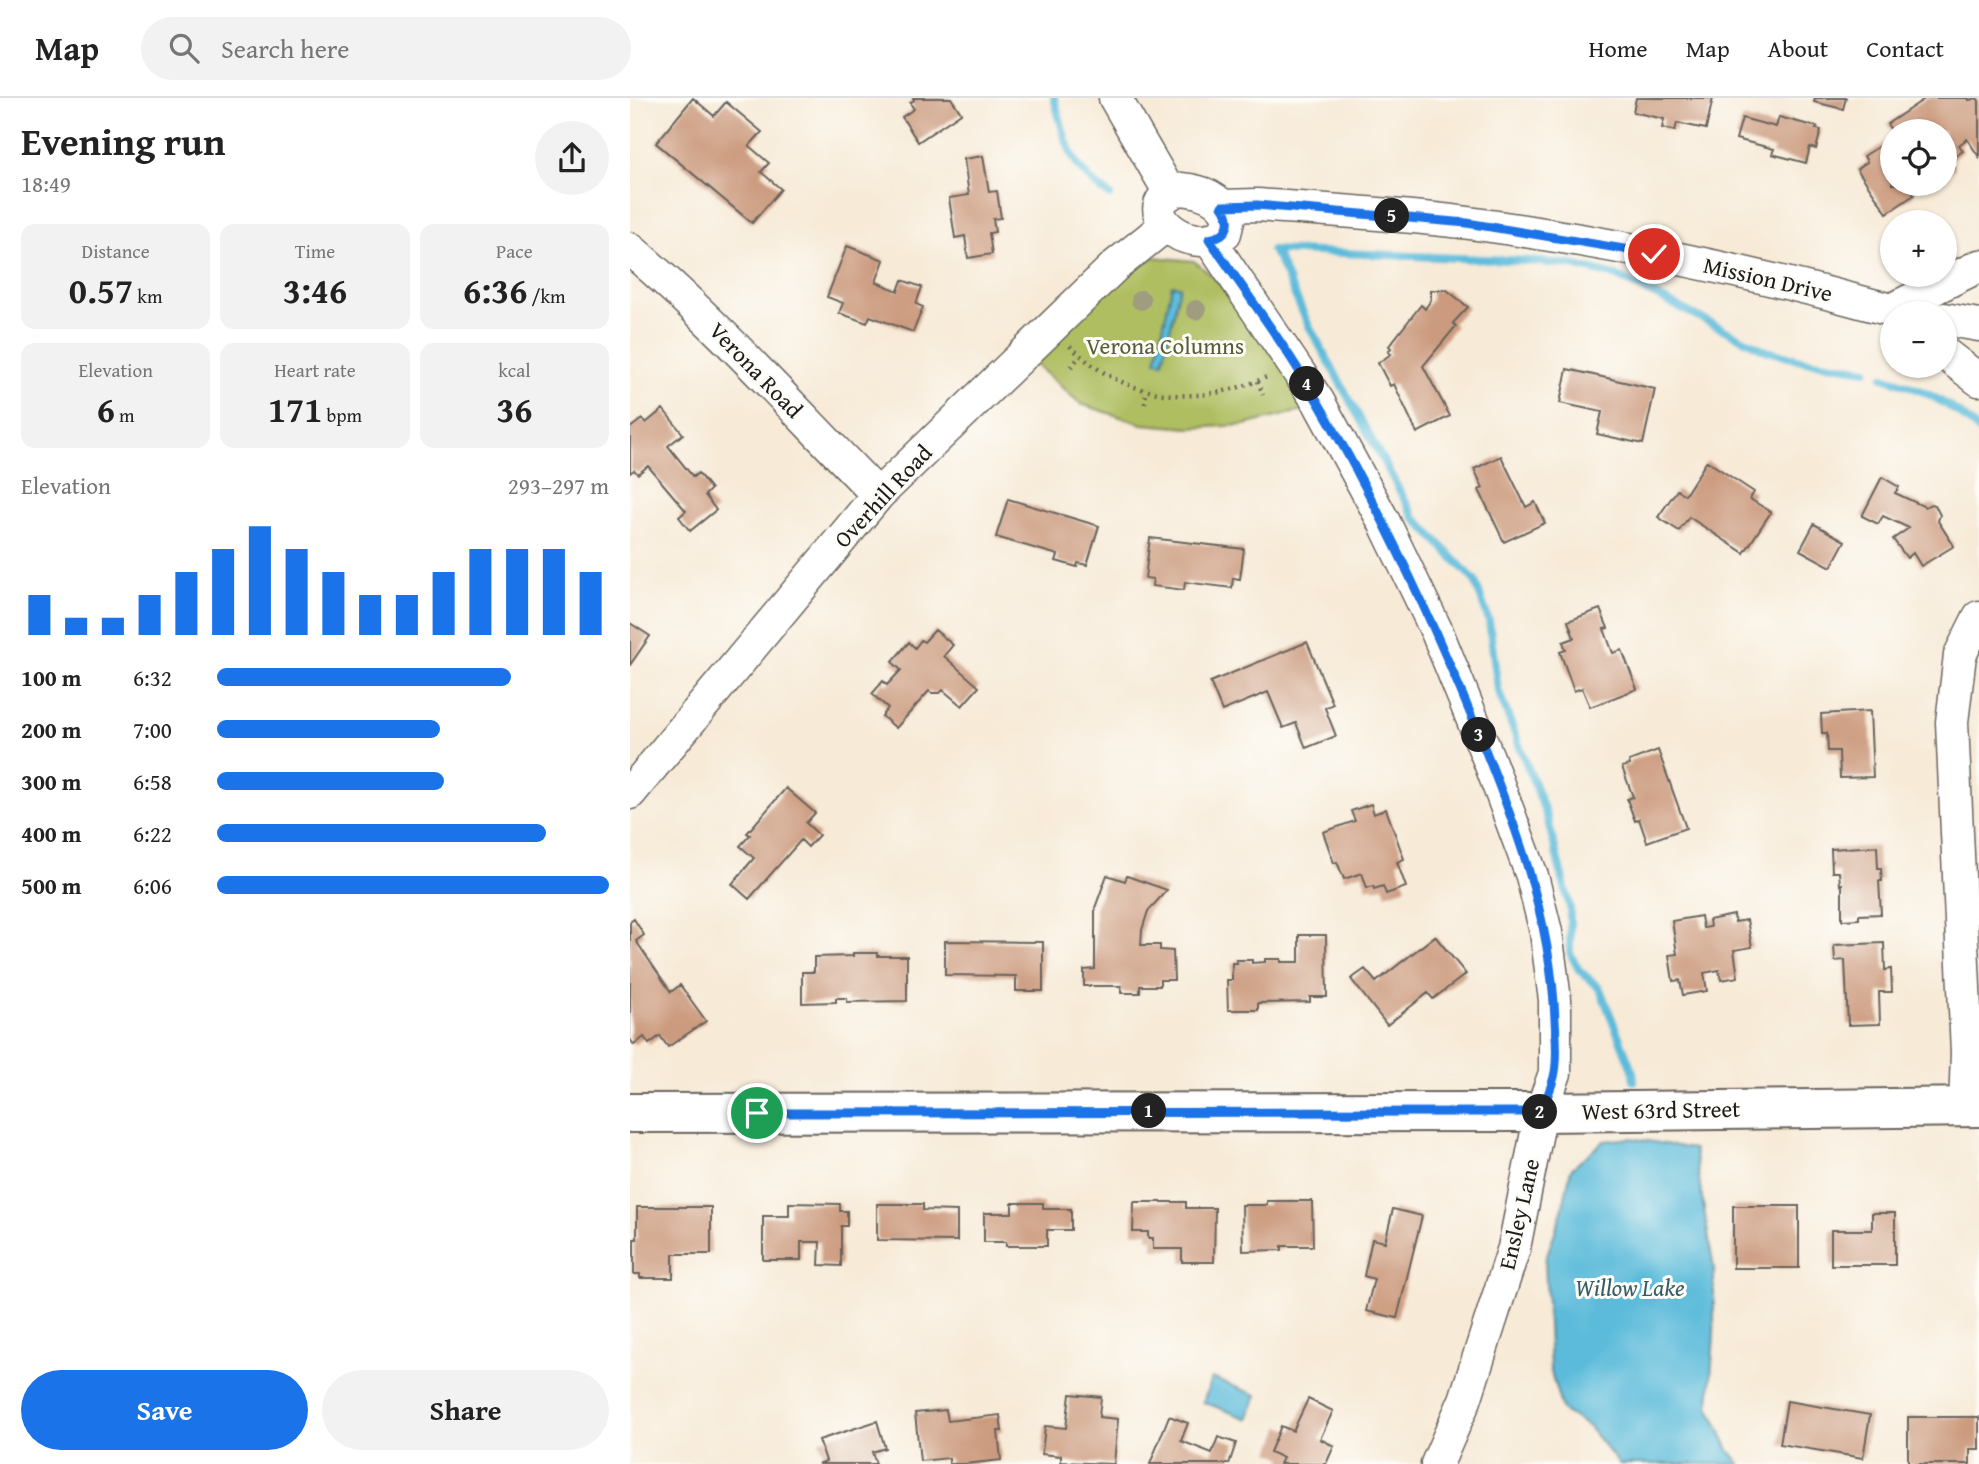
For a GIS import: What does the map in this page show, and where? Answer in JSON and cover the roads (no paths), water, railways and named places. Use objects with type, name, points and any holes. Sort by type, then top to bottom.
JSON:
[{"type":"main road","name":"West 63rd Street","points":[[630,1113],[1541,1112],[1972,1107]]},
{"type":"street","points":[[1115,98],[1170,192]]},
{"type":"street","points":[[1181,190],[1195,190],[1212,197],[1222,206],[1229,217],[1228,226],[1225,233],[1209,239],[1188,238],[1165,226],[1159,214],[1163,199],[1170,192],[1181,190]]},
{"type":"street","name":"Mission Drive","points":[[1222,206],[1257,205],[1467,223],[1595,243],[1713,266],[1880,308]]},
{"type":"street","name":"Overhill Road","points":[[630,793],[878,495],[1115,266],[1165,226]]},
{"type":"street","name":"Ensley Lane","points":[[1209,239],[1318,401],[1384,522],[1437,632],[1489,760],[1532,876],[1546,932],[1555,1000],[1555,1073],[1541,1112],[1514,1248],[1465,1400],[1437,1464]]},
{"type":"street","name":"Verona Road","points":[[630,249],[672,284],[752,363],[774,390],[878,495]]},
{"type":"street","points":[[1917,301],[1979,266]]},
{"type":"street","points":[[1957,321],[1979,325]]},
{"type":"street","points":[[1957,363],[1979,380]]},
{"type":"street","points":[[1972,1107],[1967,1053],[1952,722],[1960,655],[1979,617]]},
{"type":"water","points":[[1172,285],[1180,286],[1163,362],[1156,361]]},
{"type":"water","name":"Willow Lake","points":[[1631,1138],[1694,1149],[1714,1269],[1714,1336],[1709,1406],[1729,1450],[1740,1464],[1619,1464],[1589,1427],[1562,1410],[1550,1368],[1545,1261],[1562,1211],[1571,1169],[1604,1141]]},
{"type":"water","points":[[1212,1378],[1257,1395],[1248,1419],[1203,1402]]},
{"type":"waterway","points":[[1054,98],[1066,141],[1077,164],[1085,175],[1110,195]]},
{"type":"waterway","points":[[1272,250],[1309,326],[1414,517],[1475,581],[1489,621],[1498,690],[1547,817],[1570,908],[1570,953],[1579,970],[1600,989],[1633,1072],[1634,1081]]},
{"type":"waterway","points":[[1272,250],[1573,265],[1616,276],[1767,351],[1801,360],[1866,370]]},
{"type":"waterway","points":[[1886,378],[1935,398],[1979,431]]},
{"type":"park label","name":"Verona Columns","points":[[1165,346]]}]
